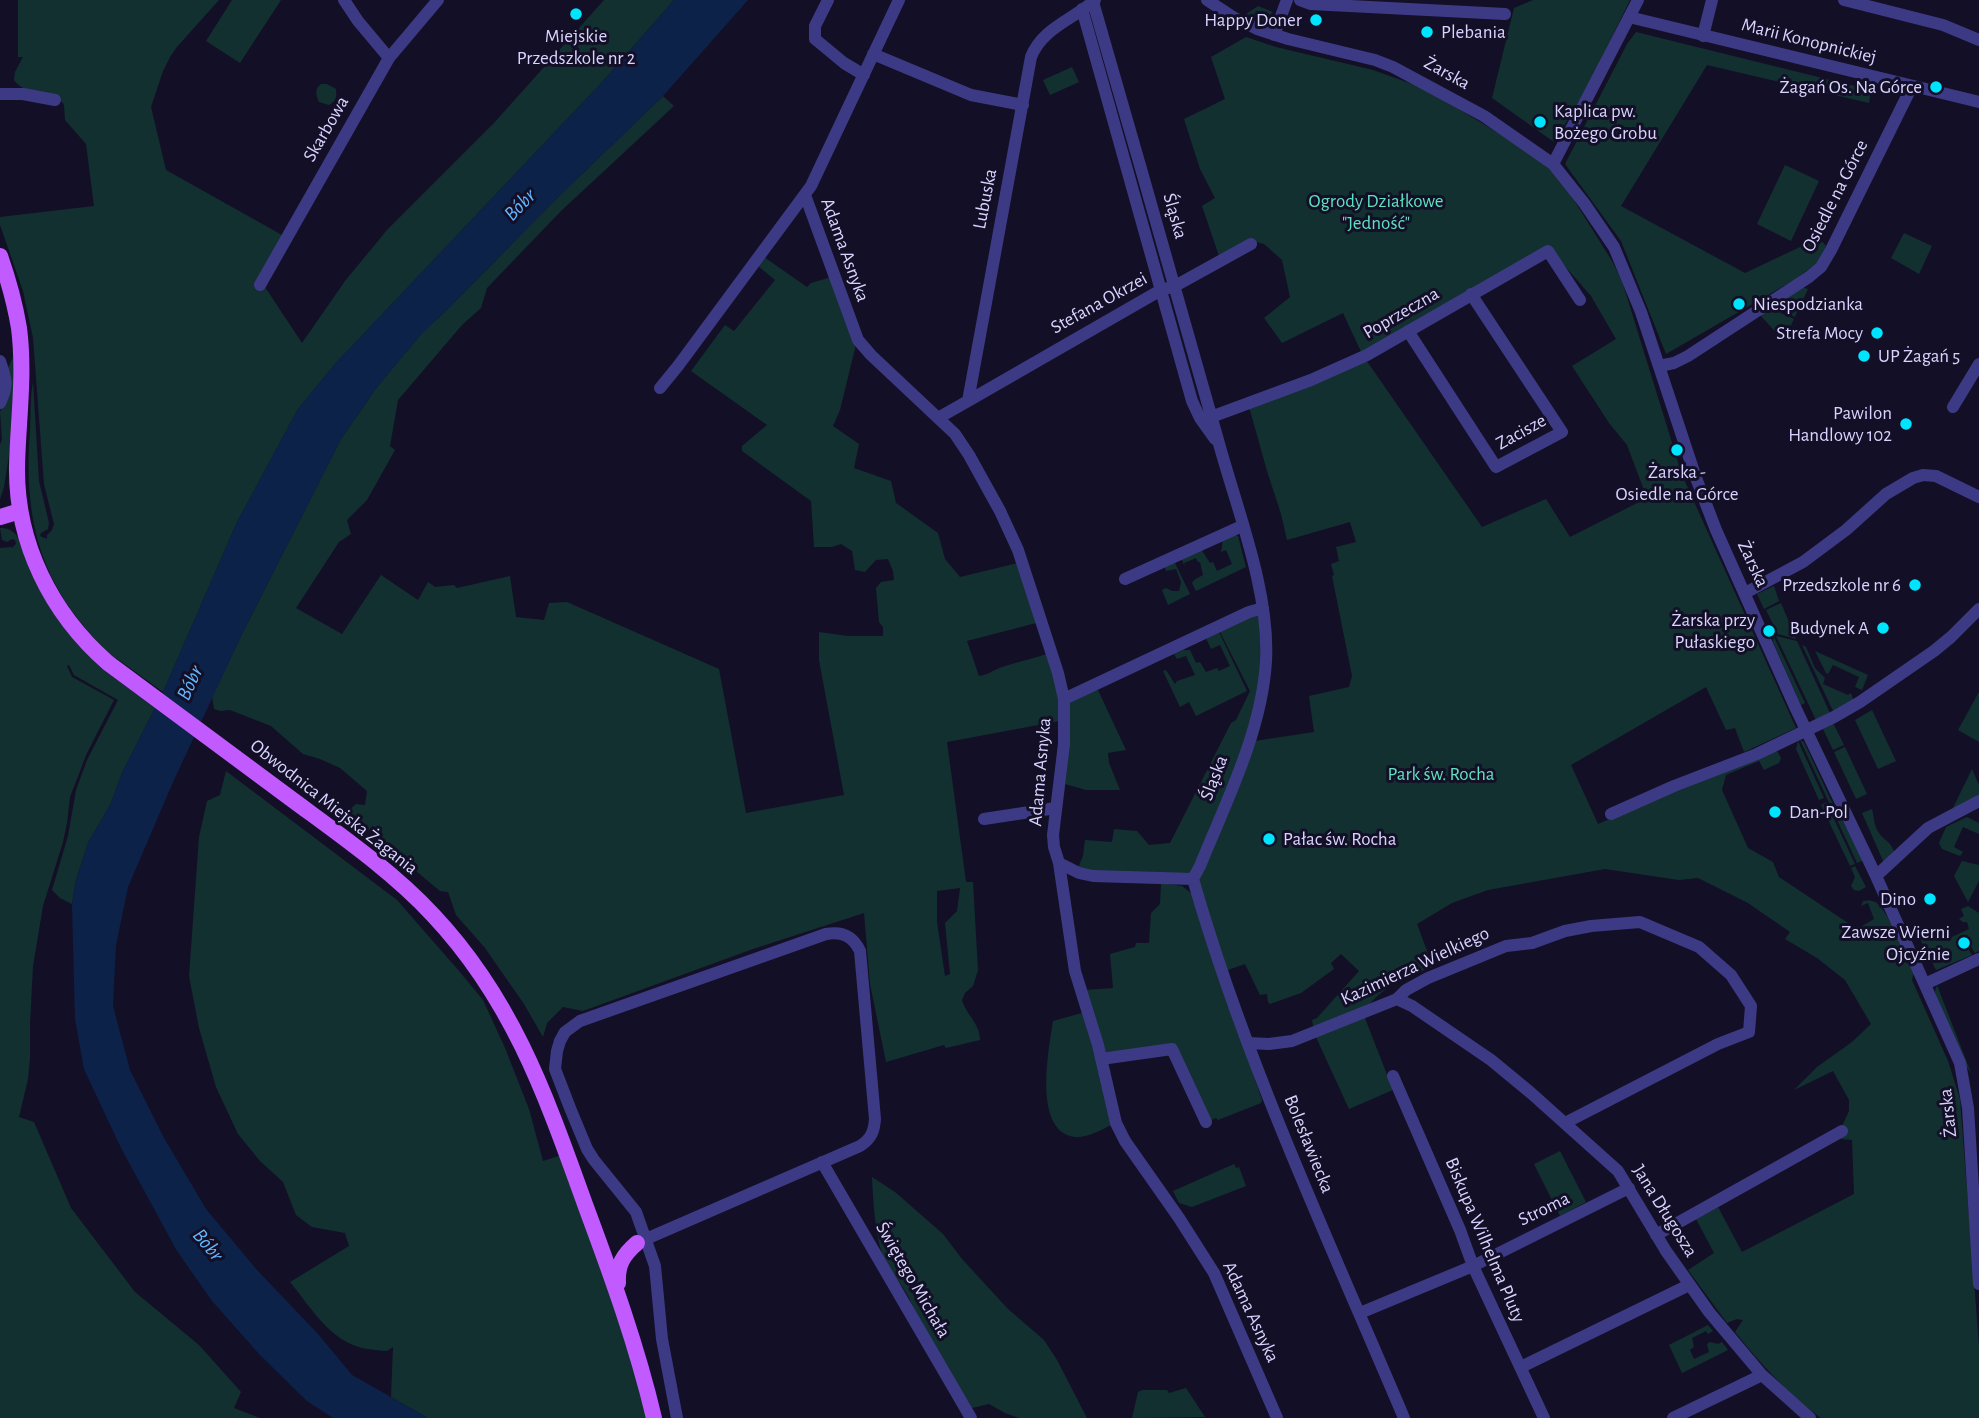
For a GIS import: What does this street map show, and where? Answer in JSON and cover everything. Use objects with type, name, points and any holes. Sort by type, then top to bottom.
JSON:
[{"type":"main road","name":"Obwodnica Miejska Żagania","points":[[0,256],[16,311],[19,337],[22,398],[17,470],[20,511],[31,555],[47,589],[71,625],[108,663],[395,878],[432,914],[469,957],[498,1000],[527,1054],[552,1114],[619,1296],[654,1418]]},
{"type":"main road","points":[[0,517],[20,511]]},
{"type":"main road","points":[[593,1227],[615,1244],[642,1241]]},
{"type":"main road","points":[[619,1296],[618,1266],[626,1253],[642,1241]]},
{"type":"street","points":[[344,0],[389,58]]},
{"type":"street","name":"Skarbowa","points":[[260,285],[389,58],[438,0]]},
{"type":"street","points":[[828,0],[815,26],[815,39],[844,63],[864,75]]},
{"type":"street","points":[[660,388],[805,195],[818,173],[899,0]]},
{"type":"street","name":"Żarska","points":[[1207,0],[1243,23],[1274,35],[1393,67],[1484,116],[1553,164],[1614,247],[1633,290],[1716,530],[1956,1053],[1968,1108],[1979,1284]]},
{"type":"street","points":[[1274,35],[1287,0]]},
{"type":"street","points":[[1300,0],[1311,4],[1505,14]]},
{"type":"street","points":[[1553,164],[1638,0]]},
{"type":"street","points":[[1703,36],[1712,0]]},
{"type":"street","points":[[1844,0],[1938,24],[1979,40]]},
{"type":"street","name":"Lubuska","points":[[968,401],[1031,57],[1037,46],[1055,28],[1090,4]]},
{"type":"street","name":"Śląska","points":[[1090,4],[1175,286],[1263,608],[1266,657],[1264,685],[1258,711],[1240,767],[1193,878]]},
{"type":"street","name":"Śląska","points":[[1090,4],[1161,290],[1195,409],[1218,442]]},
{"type":"street","name":"Marii Konopnickiej","points":[[1629,18],[1979,103]]},
{"type":"street","points":[[873,54],[971,95],[1023,105]]},
{"type":"street","name":"Osiedle na Górce","points":[[1659,366],[1688,356],[1821,267],[1912,86]]},
{"type":"street","points":[[0,94],[23,93],[55,100]]},
{"type":"street","name":"Adama Asnyka","points":[[805,195],[858,340],[955,434],[1013,538],[1058,673],[1063,699],[1065,744],[1053,841],[1059,863],[1075,971],[1101,1059],[1112,1109],[1120,1132],[1136,1158],[1214,1273],[1277,1418]]},
{"type":"street","name":"Stefana Okrzei","points":[[968,401],[1161,290],[1175,286],[1251,244]]},
{"type":"street","name":"Poprzeczna","points":[[1195,409],[1210,411],[1321,375],[1367,355],[1548,251],[1580,300]]},
{"type":"street","name":"Zacisze","points":[[1408,331],[1496,467],[1562,432],[1471,294]]},
{"type":"street","points":[[0,361],[6,383],[0,402]]},
{"type":"street","points":[[1953,407],[1979,364]]},
{"type":"street","points":[[938,418],[968,401]]},
{"type":"street","points":[[1745,593],[1803,562],[1838,537],[1892,489],[1907,481],[1923,475],[1939,477],[1979,497]]},
{"type":"street","points":[[1125,579],[1242,526]]},
{"type":"street","points":[[1063,699],[1249,612],[1263,608]]},
{"type":"street","points":[[1611,814],[1807,731],[1864,699],[1934,651],[1979,609]]},
{"type":"street","points":[[1876,876],[1928,828],[1979,801]]},
{"type":"street","points":[[984,819],[1056,808]]},
{"type":"street","points":[[1059,863],[1079,873],[1093,876],[1193,878]]},
{"type":"street","name":"Bolesławiecka","points":[[1193,878],[1248,1043],[1404,1418]]},
{"type":"street","name":"Kazimierza Wielkiego","points":[[1248,1043],[1292,1041],[1397,999],[1406,990],[1428,978],[1506,946],[1532,943],[1565,931],[1591,926],[1640,922],[1699,947],[1731,975],[1751,1006],[1749,1032],[1718,1044],[1565,1123]]},
{"type":"street","points":[[642,1241],[867,1141],[875,1119],[860,951],[845,934],[826,934],[580,1021],[565,1032],[556,1051],[557,1076],[587,1149],[636,1212],[642,1241],[655,1266],[662,1339],[677,1418]]},
{"type":"street","points":[[1925,984],[1979,959]]},
{"type":"street","name":"Jana Długosza","points":[[1397,999],[1412,1006],[1491,1060],[1618,1171],[1689,1284],[1762,1375],[1810,1418]]},
{"type":"street","points":[[1101,1059],[1172,1049],[1206,1122]]},
{"type":"street","name":"Biskupa Wilhelma Pluty","points":[[1393,1076],[1473,1266],[1544,1418]]},
{"type":"street","points":[[1656,1234],[1842,1131]]},
{"type":"street","name":"Świętego Michała","points":[[822,1162],[971,1418]]},
{"type":"street","name":"Stroma","points":[[1360,1313],[1473,1266],[1629,1188]]},
{"type":"street","points":[[1521,1367],[1689,1284]]},
{"type":"street","points":[[1674,1418],[1762,1375]]},
{"type":"green space","points":[[18,0],[219,0],[170,57],[151,107],[166,170],[282,235],[265,287],[302,343],[345,281],[387,230],[494,123],[604,0],[674,0],[604,80],[334,365],[298,409],[237,522],[163,692],[114,658],[89,633],[54,581],[42,554],[35,526],[30,497],[29,465],[33,382],[39,481],[49,523],[48,529],[40,536],[47,539],[54,524],[44,484],[33,338],[23,291],[0,225],[0,217],[94,206],[86,144],[65,120],[64,105],[51,94],[28,90],[14,80],[23,57],[18,57]]},
{"type":"green space","points":[[232,0],[281,0],[240,63],[206,41]]},
{"type":"green space","points":[[1533,0],[1630,0],[1586,90],[1554,142],[1492,98],[1514,8]]},
{"type":"green space","points":[[1258,6],[1273,12],[1263,23],[1255,23],[1243,16]]},
{"type":"green space","points":[[1636,32],[1871,90],[1869,103],[1707,65],[1621,206],[1745,273],[1819,238],[1826,246],[1820,261],[1794,280],[1666,354],[1621,241],[1565,164],[1627,44]]},
{"type":"green space","points":[[1246,37],[1276,47],[1373,70],[1426,89],[1544,161],[1569,192],[1612,261],[1622,281],[1682,475],[1796,728],[1744,752],[1735,728],[1726,730],[1706,687],[1571,765],[1598,824],[1777,751],[1781,758],[1779,763],[1764,770],[1759,761],[1726,775],[1722,790],[1748,848],[1773,862],[1779,877],[1857,929],[1874,919],[1868,903],[1861,906],[1863,901],[1877,903],[1888,918],[1914,972],[1912,980],[1948,1061],[1960,1099],[1979,1346],[1979,1418],[1821,1418],[1764,1367],[1735,1332],[1743,1320],[1727,1323],[1688,1270],[1714,1253],[1696,1219],[1718,1207],[1742,1252],[1854,1194],[1852,1140],[1841,1139],[1843,1124],[1849,1111],[1849,1100],[1833,1071],[1794,1090],[1817,1067],[1852,1042],[1871,1024],[1845,980],[1817,958],[1785,939],[1790,932],[1748,903],[1698,878],[1679,880],[1605,869],[1488,890],[1452,903],[1417,924],[1433,967],[1403,979],[1385,990],[1363,1013],[1393,1090],[1349,1109],[1315,1035],[1312,1020],[1317,1018],[1359,971],[1341,954],[1331,963],[1334,969],[1301,993],[1270,1004],[1267,994],[1260,995],[1245,964],[1228,970],[1242,1042],[1261,1103],[1209,1121],[1177,1052],[1104,1056],[1085,990],[1113,988],[1110,954],[1135,947],[1136,943],[1149,943],[1151,913],[1160,904],[1161,883],[1182,886],[1191,893],[1193,878],[1091,873],[1078,868],[1085,840],[1112,842],[1114,829],[1137,831],[1149,845],[1170,843],[1250,691],[1219,630],[1259,613],[1261,662],[1248,742],[1314,732],[1309,696],[1349,687],[1352,676],[1331,564],[1339,561],[1336,547],[1356,542],[1350,522],[1287,540],[1248,403],[1363,356],[1343,313],[1282,343],[1264,318],[1290,297],[1282,260],[1264,244],[1249,240],[1219,256],[1202,206],[1215,198],[1200,169],[1184,119],[1225,99],[1211,57]],"holes":[[[1550,249],[1591,296],[1616,339],[1572,366],[1609,423],[1627,445],[1647,498],[1570,537],[1546,499],[1482,527],[1364,357]]]},
{"type":"green space","points":[[1072,67],[1079,82],[1050,95],[1043,80]]},
{"type":"green space","points":[[321,84],[336,89],[336,98],[329,105],[319,102],[316,95]]},
{"type":"green space","points":[[663,96],[674,106],[561,211],[487,288],[481,308],[462,325],[398,400],[390,446],[395,450],[367,500],[347,520],[351,534],[339,542],[296,608],[342,634],[381,575],[418,600],[428,582],[435,587],[454,585],[457,588],[510,576],[516,617],[544,620],[549,603],[567,602],[719,669],[746,813],[844,795],[819,660],[819,632],[848,636],[883,636],[876,588],[881,582],[894,580],[893,571],[888,559],[876,560],[865,572],[855,570],[852,551],[841,544],[814,547],[811,501],[742,451],[742,446],[767,425],[691,371],[725,325],[734,331],[775,280],[758,266],[764,257],[807,287],[811,283],[835,276],[857,340],[840,410],[833,426],[859,444],[854,468],[891,481],[896,503],[938,533],[945,559],[960,577],[1022,562],[1040,622],[967,641],[979,676],[1051,652],[1065,720],[947,742],[966,882],[973,882],[978,970],[973,986],[962,1000],[978,1029],[980,1040],[946,1048],[944,1045],[886,1062],[870,984],[864,913],[753,949],[583,1011],[563,1007],[547,1023],[543,1037],[485,948],[456,915],[448,892],[440,891],[373,833],[349,817],[349,810],[356,804],[365,805],[367,791],[340,768],[303,754],[271,726],[230,710],[214,709],[212,697],[341,439],[377,387],[422,333]],"holes":[[[960,888],[957,911],[945,923],[950,974],[945,976],[937,922],[937,891]]]},
{"type":"green space","points":[[1785,165],[1819,181],[1791,241],[1757,224]]},
{"type":"green space","points":[[1904,233],[1932,246],[1919,274],[1891,258]]},
{"type":"green space","points":[[1802,287],[1808,289],[1795,317],[1772,307]]},
{"type":"green space","points":[[1770,308],[1794,319],[1784,339],[1760,315]]},
{"type":"green space","points":[[14,355],[14,423],[0,499],[0,412],[7,397],[6,372]]},
{"type":"green space","points":[[0,528],[8,529],[18,537],[38,587],[73,637],[105,671],[155,708],[122,773],[111,803],[88,843],[76,880],[72,904],[52,890],[68,836],[76,790],[87,760],[118,700],[74,675],[69,665],[67,666],[72,677],[114,700],[87,753],[70,797],[63,842],[43,906],[33,966],[28,1079],[19,1117],[34,1122],[71,1208],[135,1292],[199,1345],[241,1392],[234,1408],[260,1418],[0,1418],[0,548],[12,548],[16,544],[12,539],[7,542],[2,540]]},
{"type":"green space","points":[[1234,534],[1238,536],[1246,567],[1196,591],[1192,583],[1203,575],[1200,562],[1196,558],[1184,563],[1185,567],[1181,558],[1201,549],[1217,571],[1232,564],[1226,550],[1221,552],[1223,539]]},
{"type":"green space","points":[[1174,561],[1190,594],[1168,605],[1162,590],[1166,588],[1179,591],[1181,582],[1176,569],[1166,571],[1164,565]]},
{"type":"green space","points":[[1774,586],[1779,601],[1764,609],[1757,594]]},
{"type":"green space","points":[[1781,603],[1796,639],[1778,634],[1766,610]]},
{"type":"green space","points":[[1218,630],[1247,691],[1196,716],[1189,702],[1180,707],[1163,671],[1166,670],[1175,684],[1195,675],[1186,656],[1177,659],[1174,654],[1183,650],[1190,650],[1196,663],[1200,662],[1206,672],[1217,668],[1219,671],[1230,666],[1220,645],[1211,649],[1205,636]]},
{"type":"green space","points":[[1776,636],[1797,641],[1830,713],[1816,720]]},
{"type":"green space","points":[[1774,637],[1805,703],[1801,705],[1773,642]]},
{"type":"green space","points":[[1802,645],[1806,647],[1815,668],[1825,678],[1823,684],[1848,695],[1851,693],[1852,701],[1834,711],[1832,709]]},
{"type":"green space","points":[[1815,651],[1868,675],[1862,690],[1855,687],[1859,677],[1833,665],[1828,674],[1826,673]]},
{"type":"green space","points":[[1097,688],[1126,750],[1108,753],[1109,763],[1120,790],[1086,790],[1065,784],[1070,734],[1069,703]]},
{"type":"green space","points":[[1979,692],[1979,742],[1958,730]]},
{"type":"green space","points":[[1872,710],[1896,761],[1878,769],[1855,720]]},
{"type":"green space","points":[[1833,723],[1844,745],[1833,750],[1823,729]]},
{"type":"green space","points":[[1800,740],[1804,742],[1830,798],[1864,860],[1857,863]]},
{"type":"green space","points":[[1798,741],[1824,798],[1819,800],[1796,749]]},
{"type":"green space","points":[[1845,747],[1867,794],[1856,799],[1834,752]]},
{"type":"green space","points":[[1972,769],[1979,785],[1979,798],[1951,812]]},
{"type":"green space","points":[[226,771],[397,900],[483,1000],[529,1109],[543,1161],[562,1155],[608,1281],[650,1418],[428,1418],[391,1397],[393,1347],[387,1351],[366,1349],[338,1337],[320,1320],[290,1282],[349,1246],[345,1233],[312,1227],[296,1215],[283,1182],[260,1161],[238,1134],[216,1087],[199,1028],[189,976],[199,837],[207,801],[220,795]]},
{"type":"green space","points":[[1826,802],[1855,864],[1850,866],[1821,805]]},
{"type":"green space","points":[[1872,809],[1877,830],[1894,852],[1884,863],[1862,813]]},
{"type":"green space","points":[[1967,817],[1979,823],[1979,834],[1963,827],[1954,847],[1963,852],[1960,856],[1942,849],[1939,843],[1946,827]]},
{"type":"green space","points":[[1962,861],[1979,865],[1979,881],[1968,902],[1954,876]]},
{"type":"green space","points":[[1855,866],[1866,887],[1859,891],[1851,886],[1855,877],[1851,868]]},
{"type":"green space","points":[[1968,906],[1979,913],[1979,951],[1975,953],[1970,945],[1967,947],[1972,955],[1936,970],[1918,935],[1924,934],[1931,941],[1949,934],[1952,937],[1969,929],[1967,922],[1959,919],[1964,916],[1961,909]]},
{"type":"green space","points":[[1937,985],[1971,1073],[1936,997]]},
{"type":"green space","points":[[1082,1013],[1096,1057],[1111,1125],[1089,1135],[1075,1137],[1062,1132],[1053,1121],[1048,1105],[1047,1068],[1053,1021]]},
{"type":"green space","points":[[1560,1151],[1586,1202],[1560,1216],[1534,1164]]},
{"type":"green space","points":[[1234,1164],[1236,1168],[1239,1167],[1246,1186],[1192,1207],[1179,1203],[1173,1191]]},
{"type":"green space","points":[[872,1177],[895,1192],[943,1234],[1008,1309],[1044,1340],[1087,1418],[1019,1418],[989,1404],[972,1408],[882,1254],[876,1226]]},
{"type":"green space","points":[[1708,1325],[1713,1331],[1708,1334],[1706,1331],[1692,1338],[1694,1347],[1690,1350],[1694,1359],[1709,1352],[1707,1344],[1710,1342],[1722,1342],[1728,1350],[1682,1373],[1669,1345]]},
{"type":"green space","points":[[1186,1388],[1205,1417],[1132,1418],[1138,1392],[1167,1390],[1169,1393]]},
{"type":"water","name":"Bóbr","points":[[674,0],[748,0],[663,96],[422,333],[377,387],[341,439],[242,634],[173,782],[128,887],[116,945],[113,1006],[130,1070],[164,1138],[206,1209],[352,1375],[428,1418],[333,1418],[307,1401],[260,1355],[212,1301],[177,1251],[121,1148],[84,1069],[75,1019],[72,904],[76,881],[88,843],[111,803],[122,773],[163,692],[237,522],[298,409],[334,365],[604,80]]},
{"type":"place","name":"Miejskie Przedszkole nr 2","points":[[576,14]]},
{"type":"place","name":"Happy Doner","points":[[1316,20]]},
{"type":"place","name":"Plebania","points":[[1427,32]]},
{"type":"place","name":"Żagań Os. Na Górce","points":[[1936,87]]},
{"type":"place","name":"Kaplica pw. Bożego Grobu","points":[[1540,122]]},
{"type":"place","name":"Niespodzianka","points":[[1739,304]]},
{"type":"place","name":"Strefa Mocy","points":[[1877,333]]},
{"type":"place","name":"UP Żagań 5","points":[[1864,356]]},
{"type":"place","name":"Pawilon Handlowy 102","points":[[1906,424]]},
{"type":"place","name":"Żarska - Osiedle na Górce","points":[[1677,450]]},
{"type":"place","name":"Przedszkole nr 6","points":[[1915,585]]},
{"type":"place","name":"Budynek A","points":[[1883,628]]},
{"type":"place","name":"Żarska przy Pułaskiego","points":[[1769,631]]},
{"type":"place","name":"Dan-Pol","points":[[1775,812]]},
{"type":"place","name":"Pałac św. Rocha","points":[[1269,839]]},
{"type":"place","name":"Dino","points":[[1930,899]]},
{"type":"place","name":"Zawsze Wierni Ojcyźnie","points":[[1964,943]]},
{"type":"park label","name":"Ogrody Działkowe \"Jedność\"","points":[[1376,212]]},
{"type":"park label","name":"Park św. Rocha","points":[[1441,774]]}]
